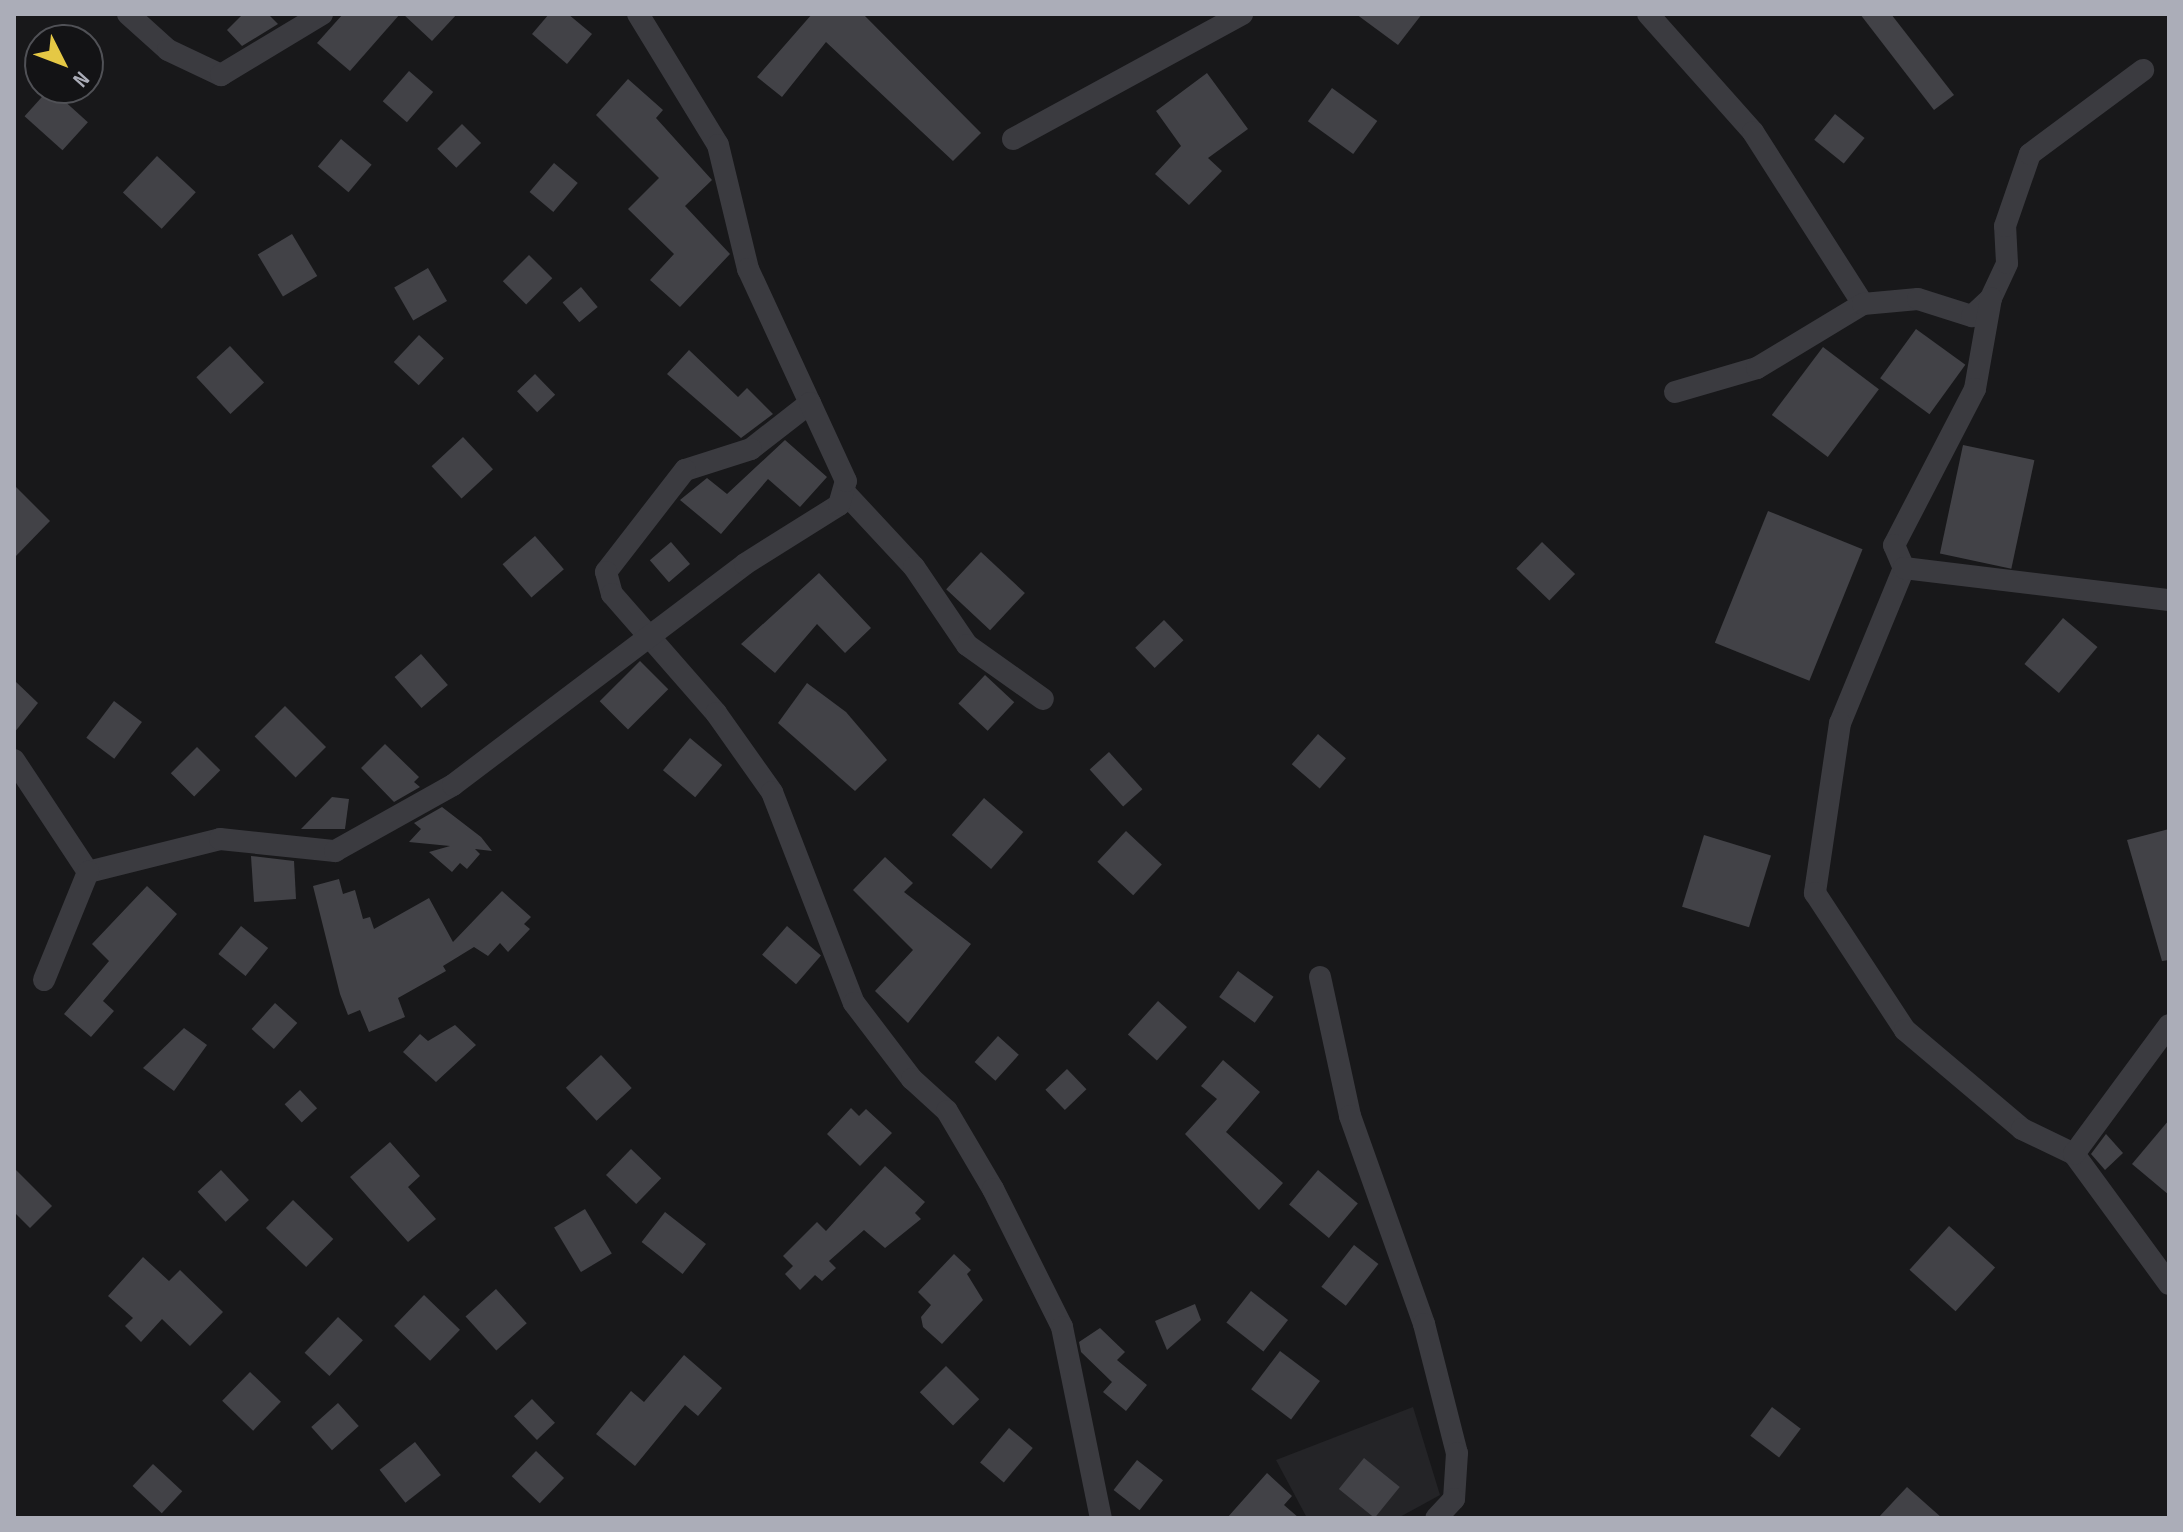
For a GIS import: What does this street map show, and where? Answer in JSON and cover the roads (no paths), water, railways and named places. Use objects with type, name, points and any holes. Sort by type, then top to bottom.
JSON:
[{"type":"street","points":[[128,14],[168,50],[221,75],[322,14]]},
{"type":"street","points":[[638,14],[718,145],[748,269],[810,403],[846,494],[914,567],[967,645],[1043,699]]},
{"type":"street","points":[[1013,139],[1242,14]]},
{"type":"street","points":[[1648,14],[1753,132],[1863,304]]},
{"type":"street","points":[[2143,70],[2030,154],[2005,226],[2007,263],[1991,298],[1975,389],[1894,545],[1904,568],[1840,723],[1815,893],[1905,1030],[2022,1129],[2074,1154],[2169,1284]]},
{"type":"street","points":[[1675,392],[1757,368],[1863,304],[1918,299],[1972,316],[1991,298]]},
{"type":"street","points":[[810,403],[751,449],[685,470],[606,572],[618,604],[649,638],[772,792],[854,1003],[912,1079],[947,1111],[993,1189],[1062,1327],[1101,1518]]},
{"type":"street","points":[[88,872],[220,839],[335,851],[453,785],[846,494]]},
{"type":"street","points":[[1904,568],[2169,600]]},
{"type":"street","points":[[14,760],[88,872]]},
{"type":"street","points":[[44,980],[88,872]]},
{"type":"street","points":[[1320,977],[1350,1116],[1424,1324],[1457,1453],[1454,1499],[1436,1518]]},
{"type":"street","points":[[2074,1154],[2169,1025]]}]
